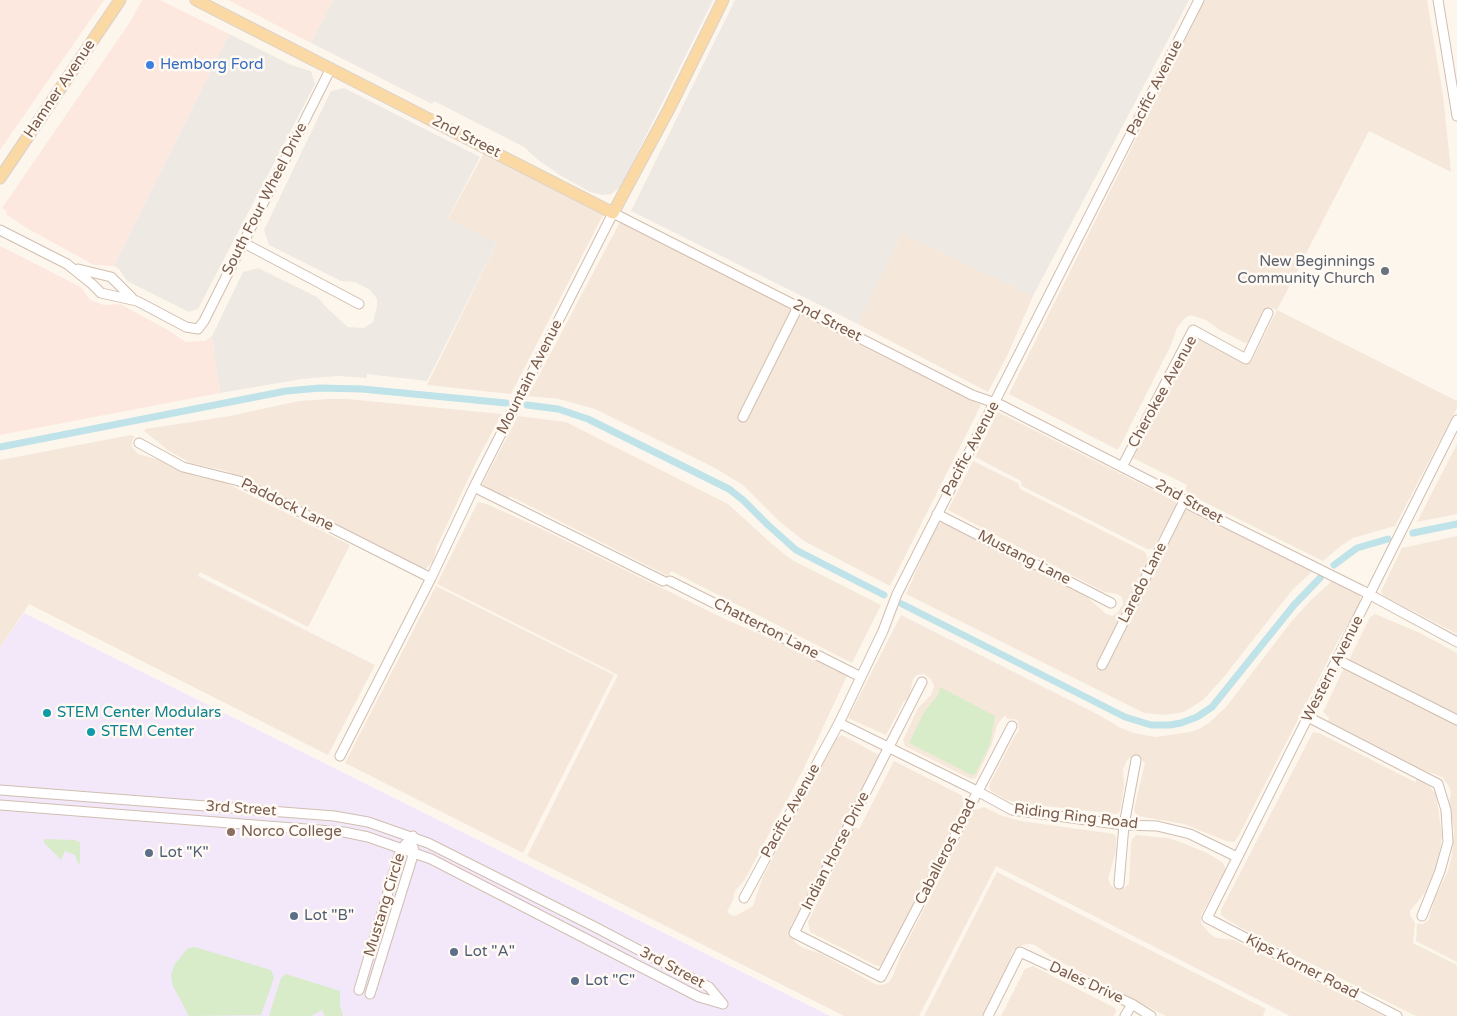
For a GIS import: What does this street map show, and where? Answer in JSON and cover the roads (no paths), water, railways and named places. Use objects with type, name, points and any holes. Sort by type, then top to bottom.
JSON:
[{"type":"main road","name":"Hamner Avenue","points":[[0,178],[120,0]]},
{"type":"main road","name":"2nd Street","points":[[196,0],[613,213]]},
{"type":"main road","name":"Mountain Avenue","points":[[613,213],[669,108],[723,0]]},
{"type":"street","name":"Pacific Avenue","points":[[744,898],[839,723],[883,631],[897,594],[1199,0]]},
{"type":"street","points":[[1438,0],[1457,116]]},
{"type":"street","name":"South Four Wheel Drive","points":[[134,300],[186,327],[198,329],[331,68]]},
{"type":"street","name":"2nd Street","points":[[613,213],[972,395],[994,403],[1122,467],[1457,642]]},
{"type":"street","name":"Mountain Avenue","points":[[340,756],[613,213]]},
{"type":"street","points":[[0,230],[71,267],[100,293],[134,300]]},
{"type":"street","points":[[242,242],[359,304]]},
{"type":"street","points":[[71,267],[111,277],[134,300]]},
{"type":"street","points":[[743,417],[798,307]]},
{"type":"street","name":"Cherokee Avenue","points":[[1122,467],[1194,330],[1246,358],[1268,313]]},
{"type":"street","name":"Western Avenue","points":[[1207,918],[1457,420]]},
{"type":"street","name":"Paddock Lane","points":[[139,444],[183,467],[239,481],[431,578]]},
{"type":"street","name":"Chatterton Lane","points":[[474,487],[861,677]]},
{"type":"street","name":"Laredo Lane","points":[[1102,665],[1184,501]]},
{"type":"street","name":"Mustang Lane","points":[[937,514],[1110,603]]},
{"type":"street","points":[[1338,660],[1457,720]]},
{"type":"street","name":"Indian Horse Drive","points":[[881,977],[794,933],[922,682]]},
{"type":"street","points":[[1308,717],[1438,784],[1446,810],[1448,842],[1440,871],[1422,916]]},
{"type":"street","name":"Riding Ring Road","points":[[839,723],[1012,810],[1124,825],[1157,826],[1190,834],[1237,857]]},
{"type":"street","name":"Caballeros Road","points":[[881,977],[1012,726]]},
{"type":"street","points":[[1119,884],[1124,825],[1136,760]]},
{"type":"street","name":"3rd Street","points":[[0,790],[334,816],[368,822],[413,836],[709,987],[723,1004],[699,997],[431,859],[368,837],[344,832],[0,805]]},
{"type":"street","points":[[221,822],[224,808]]},
{"type":"street","name":"Mustang Circle","points":[[359,990],[402,848],[413,836]]},
{"type":"street","name":"Mustang Circle","points":[[370,994],[414,852],[413,836]]},
{"type":"street","name":"Kips Korner Road","points":[[1207,918],[1397,1016]]},
{"type":"street","name":"Dales Drive","points":[[988,1016],[1020,952],[1132,1004],[1151,1016]]},
{"type":"street","points":[[1125,1016],[1132,1004]]},
{"type":"waterway","points":[[0,447],[286,391],[320,388],[362,389],[506,403]]},
{"type":"waterway","points":[[527,405],[558,409],[588,419],[729,489],[796,550],[884,595]]},
{"type":"waterway","points":[[1413,533],[1457,524]]},
{"type":"waterway","points":[[1334,565],[1357,548],[1388,539]]},
{"type":"waterway","points":[[902,604],[1125,717],[1151,725],[1170,725],[1197,717],[1212,707],[1294,605],[1320,578]]},
{"type":"place","name":"Hemborg Ford","points":[[150,65]]},
{"type":"place","name":"New Beginnings Community Church","points":[[1385,271]]},
{"type":"place","name":"STEM Center Modulars","points":[[47,713]]},
{"type":"place","name":"STEM Center","points":[[91,732]]},
{"type":"place","name":"Norco College","points":[[231,832]]},
{"type":"place","name":"Lot \"K\"","points":[[149,853]]},
{"type":"place","name":"Lot \"B\"","points":[[294,916]]},
{"type":"place","name":"Lot \"A\"","points":[[454,952]]},
{"type":"place","name":"Lot \"C\"","points":[[575,981]]}]
